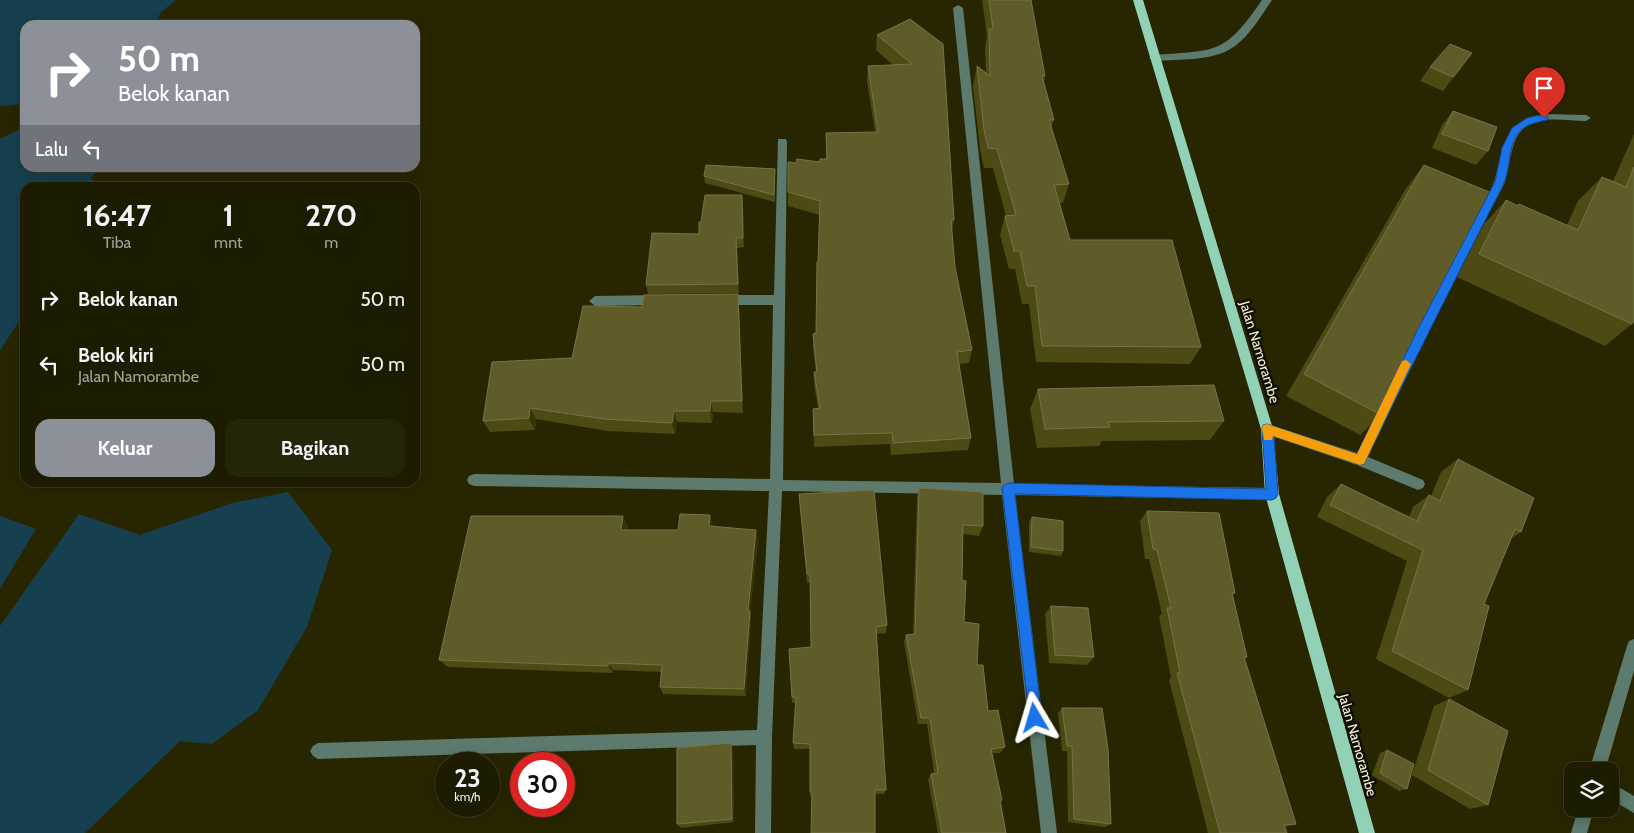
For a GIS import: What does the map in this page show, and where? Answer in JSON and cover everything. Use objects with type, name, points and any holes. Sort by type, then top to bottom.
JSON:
[{"type":"main road","name":"Jalan Namorambe","points":[[1138,0],[1267,429],[1272,494],[1367,833]]},
{"type":"street","points":[[1154,58],[1215,52],[1227,47],[1235,41],[1267,0]]},
{"type":"street","points":[[958,8],[1008,488],[1049,833]]},
{"type":"street","points":[[1481,217],[1499,182],[1506,148],[1516,128],[1530,120],[1544,118],[1586,118]]},
{"type":"street","points":[[763,833],[764,737],[776,485],[782,142]]},
{"type":"street","points":[[595,301],[672,300]]},
{"type":"street","points":[[711,300],[779,300]]},
{"type":"street","points":[[1360,460],[1402,373]]},
{"type":"street","points":[[1267,429],[1360,460],[1418,484]]},
{"type":"street","points":[[474,480],[1272,494]]},
{"type":"street","points":[[1600,762],[1634,646]]},
{"type":"street","points":[[318,751],[764,737]]},
{"type":"street","points":[[1619,796],[1633,806]]},
{"type":"street","points":[[1578,833],[1583,817]]},
{"type":"water","points":[[0,0],[176,0],[160,13],[158,20],[20,20],[20,104],[0,106]]},
{"type":"water","points":[[20,129],[20,172],[98,172],[90,178],[96,182],[20,182],[20,320],[0,350],[0,139]]},
{"type":"water","points":[[288,492],[332,550],[307,627],[258,710],[212,744],[180,741],[85,833],[0,833],[0,626],[79,514],[140,535],[232,503]]},
{"type":"water","points":[[0,516],[36,529],[0,589]]},
{"type":"building","points":[[989,0],[1031,0],[1045,76],[1042,76],[1054,120],[1049,120],[1069,184],[1054,185],[1070,240],[1172,240],[1201,347],[1042,346],[1035,286],[1027,286],[1020,251],[1014,251],[1005,216],[1016,215],[997,149],[988,148],[984,130],[977,66],[990,76],[989,29],[993,29]]},
{"type":"building","points":[[910,19],[943,44],[954,220],[951,220],[955,267],[972,350],[957,352],[971,438],[893,443],[892,433],[814,435],[813,409],[820,408],[814,372],[817,372],[813,334],[816,333],[820,201],[788,192],[788,162],[796,163],[797,159],[820,162],[820,159],[827,159],[826,133],[878,132],[868,66],[912,64],[877,35]]},
{"type":"building","points":[[1450,44],[1472,53],[1453,77],[1430,67]]},
{"type":"building","points":[[1453,111],[1497,127],[1488,151],[1442,134]]},
{"type":"building","points":[[706,165],[775,169],[774,195],[704,176]]},
{"type":"building","points":[[1424,165],[1494,194],[1381,415],[1304,374]]},
{"type":"building","points":[[1634,167],[1634,320],[1632,324],[1479,254],[1506,200],[1578,230],[1602,177],[1626,187]]},
{"type":"building","points":[[705,195],[742,195],[743,238],[736,238],[738,284],[646,285],[652,233],[699,234],[699,222],[701,222]]},
{"type":"building","points":[[738,294],[742,401],[711,401],[710,411],[674,411],[672,423],[604,419],[530,408],[529,418],[483,421],[492,362],[572,358],[583,306],[642,307],[644,295]]},
{"type":"building","points":[[1214,385],[1224,421],[1108,422],[1110,427],[1045,429],[1038,389]]},
{"type":"building","points":[[1458,459],[1534,498],[1521,532],[1515,529],[1484,604],[1489,606],[1468,690],[1392,651],[1423,550],[1330,505],[1341,484],[1417,521],[1429,495],[1440,501]]},
{"type":"building","points":[[919,488],[983,492],[983,526],[963,525],[962,580],[966,581],[964,622],[979,624],[977,665],[983,665],[988,711],[998,710],[1005,747],[991,749],[1002,800],[1000,801],[1006,833],[942,833],[931,774],[938,773],[930,718],[921,718],[906,635],[915,634]]},
{"type":"building","points":[[874,490],[887,625],[876,627],[886,790],[875,790],[875,833],[811,833],[810,744],[793,743],[796,697],[792,697],[789,649],[811,647],[810,574],[807,574],[799,494]]},
{"type":"building","points":[[1147,511],[1219,513],[1235,593],[1232,593],[1247,657],[1244,657],[1296,824],[1284,825],[1287,833],[1220,833],[1177,673],[1180,673],[1167,608],[1171,608],[1157,550],[1153,549]]},
{"type":"building","points":[[680,514],[710,515],[709,526],[756,530],[748,611],[750,611],[744,689],[660,687],[662,665],[608,663],[608,666],[439,660],[471,516],[623,516],[621,530],[678,530]]},
{"type":"building","points":[[1032,517],[1063,521],[1063,551],[1031,547]]},
{"type":"building","points":[[1051,606],[1088,608],[1094,657],[1055,655]]},
{"type":"building","points":[[1449,699],[1508,731],[1488,805],[1428,770]]},
{"type":"building","points":[[1062,708],[1102,708],[1108,749],[1111,824],[1074,819],[1072,746],[1067,746]]},
{"type":"building","points":[[731,743],[732,819],[677,824],[677,748]]},
{"type":"building","points":[[1387,750],[1414,764],[1407,789],[1380,773]]},
{"type":"slow traffic","points":[[1268,436],[1267,429],[1360,460],[1406,364]]},
{"type":"route","points":[[1035,718],[1008,488],[1272,494],[1267,429],[1360,460],[1423,329],[1499,182],[1506,148],[1516,128],[1530,120],[1544,118]]}]
